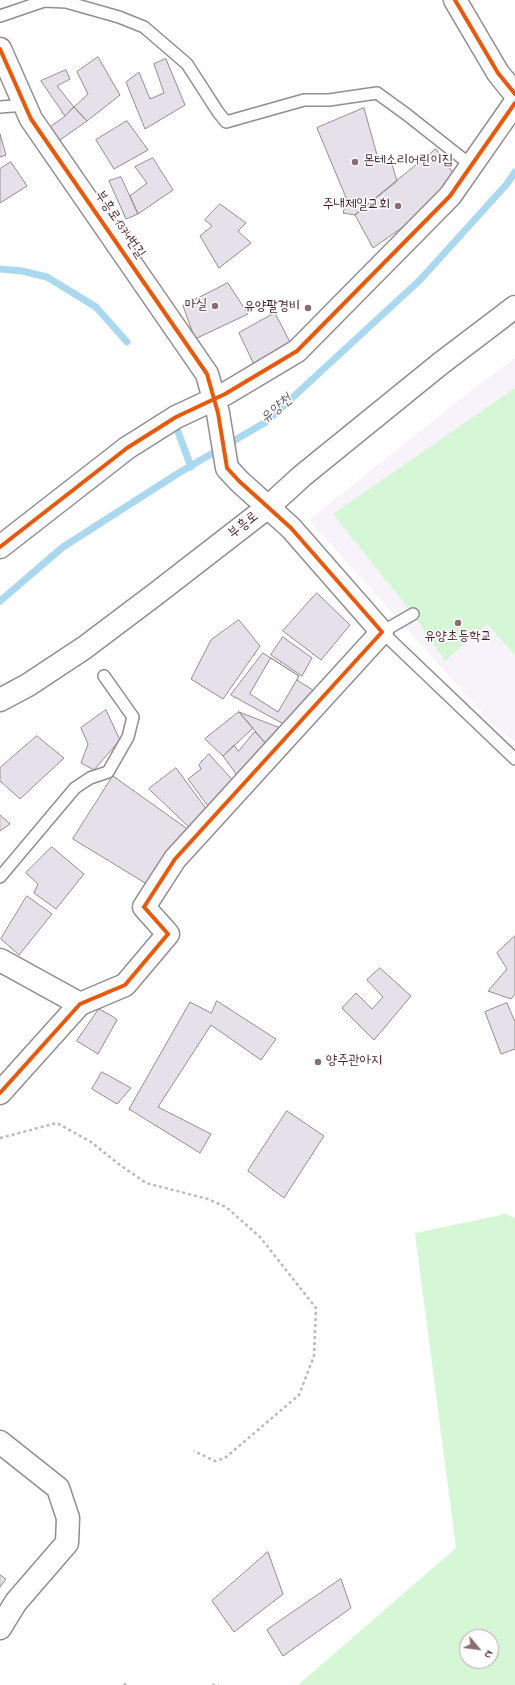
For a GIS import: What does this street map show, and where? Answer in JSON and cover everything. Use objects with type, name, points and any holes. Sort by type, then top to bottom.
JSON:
[{"type":"street","points":[[455,0],[498,73],[515,94]]},
{"type":"street","name":"부흥로1374번길","points":[[0,50],[31,119],[207,374],[216,406],[227,468],[268,507]]},
{"type":"street","points":[[0,547],[127,448],[176,417],[216,406],[225,394],[297,351],[450,196],[515,104]]},
{"type":"street","name":"부흥로","points":[[0,700],[28,685],[84,648],[268,507],[302,476],[440,364],[515,307]]},
{"type":"street","points":[[0,1093],[80,1004],[125,985],[168,934],[144,907],[175,859],[382,632],[291,528],[268,507]]},
{"type":"street","points":[[0,960],[80,1004]]},
{"type":"street","points":[[0,1442],[58,1488],[68,1518],[67,1543],[16,1602],[0,1628]]},
{"type":"lane","points":[[0,16],[44,1],[66,2],[119,17],[144,27],[187,64],[226,122],[304,100],[329,100],[377,93],[472,166]]},
{"type":"lane","points":[[0,107],[25,105]]},
{"type":"lane","points":[[413,614],[382,632],[515,758]]},
{"type":"lane","points":[[0,877],[75,788],[90,778],[108,772],[128,737],[133,717],[110,687],[104,676]]},
{"type":"path","points":[[0,1138],[57,1123],[91,1142],[146,1183],[208,1199],[226,1207],[260,1237],[316,1308],[314,1356],[298,1395],[225,1458],[216,1461],[194,1451]]},
{"type":"path","points":[[212,1685],[218,1685]]},
{"type":"shaded area","name":"유양초등학교","points":[[515,358],[515,742],[493,725],[309,520],[478,385]]},
{"type":"green space","name":"유양초등학교","points":[[515,388],[515,655],[487,624],[445,661],[413,614],[333,514]]},
{"type":"green space","points":[[506,1214],[515,1218],[515,1685],[298,1685],[456,1548],[415,1233]]},
{"type":"building","points":[[98,57],[120,95],[87,121],[74,107],[88,94],[77,72]]},
{"type":"building","points":[[166,59],[185,105],[145,129],[126,82],[139,72],[150,99],[164,93],[154,64]]},
{"type":"building","points":[[66,70],[70,79],[57,86],[74,107],[65,116],[41,81]]},
{"type":"building","points":[[74,107],[87,121],[54,144],[46,130],[65,116]]},
{"type":"building","name":"몬테소리어린이집","points":[[364,108],[379,162],[391,161],[397,181],[355,215],[343,213],[347,200],[317,128]]},
{"type":"building","points":[[127,121],[148,150],[114,169],[96,140]]},
{"type":"building","points":[[0,134],[6,155],[0,157]]},
{"type":"building","name":"주내제일교회","points":[[436,149],[458,180],[444,198],[373,248],[355,215]]},
{"type":"building","points":[[153,158],[173,190],[138,214],[130,196],[147,183],[135,167]]},
{"type":"building","points":[[11,162],[27,186],[0,203],[0,169]]},
{"type":"building","points":[[121,177],[138,214],[126,219],[109,181]]},
{"type":"building","points":[[220,204],[246,223],[238,231],[251,243],[219,268],[200,236],[212,226],[205,220]]},
{"type":"building","points":[[228,283],[248,314],[195,339],[183,306]]},
{"type":"building","points":[[275,313],[292,346],[257,371],[239,333]]},
{"type":"building","points":[[317,593],[350,625],[321,660],[283,631]]},
{"type":"building","points":[[239,620],[260,646],[223,699],[191,679],[211,640]]},
{"type":"building","points":[[283,637],[312,658],[302,676],[271,655]]},
{"type":"building","points":[[263,653],[299,676],[297,680],[316,692],[302,713],[295,711],[287,726],[231,695]]},
{"type":"building","points":[[271,658],[299,676],[278,712],[250,694]]},
{"type":"building","points":[[106,710],[120,740],[94,770],[81,763],[88,744],[81,728]]},
{"type":"building","points":[[239,712],[253,728],[223,756],[205,739]]},
{"type":"building","points":[[239,712],[283,729],[271,749]]},
{"type":"building","points":[[255,732],[271,749],[242,782],[223,756],[234,745],[238,751]]},
{"type":"building","points":[[37,736],[64,758],[20,799],[0,781],[0,768]]},
{"type":"building","points":[[209,754],[236,784],[210,809],[188,779],[201,769],[199,765]]},
{"type":"building","points":[[176,768],[210,814],[194,832],[149,789]]},
{"type":"building","points":[[113,776],[193,833],[150,886],[73,839]]},
{"type":"building","points":[[0,815],[10,824],[0,831]]},
{"type":"building","points":[[52,847],[84,874],[56,909],[34,893],[38,884],[26,873]]},
{"type":"building","points":[[27,896],[52,914],[19,955],[1,939]]},
{"type":"building","points":[[515,936],[515,994],[511,999],[488,991],[507,969],[497,953]]},
{"type":"building","points":[[380,968],[411,996],[374,1040],[342,1008],[356,993],[372,1009],[383,997],[367,980]]},
{"type":"building","points":[[217,1001],[276,1039],[261,1060],[211,1025],[158,1107],[211,1134],[200,1153],[129,1109],[190,1002],[211,1013]]},
{"type":"building","points":[[507,1003],[515,1022],[515,1049],[501,1054],[485,1012]]},
{"type":"building","points":[[99,1009],[117,1020],[98,1054],[77,1041]]},
{"type":"building","points":[[102,1072],[131,1088],[117,1104],[92,1089]]},
{"type":"building","points":[[287,1111],[324,1136],[284,1198],[248,1171]]},
{"type":"building","points":[[268,1552],[283,1594],[234,1632],[212,1601]]},
{"type":"building","points":[[0,1575],[6,1579],[0,1587]]},
{"type":"building","points":[[341,1579],[351,1608],[283,1656],[267,1630]]},
{"type":"waterway","name":"유양천","points":[[0,601],[63,547],[177,474],[266,422],[420,280],[506,185],[515,172]]},
{"type":"waterway","points":[[0,269],[22,271],[47,277],[96,307],[127,342]]},
{"type":"waterway","points":[[177,429],[191,467]]},
{"type":"cycle path","points":[[455,0],[498,73],[515,94]]},
{"type":"cycle path","points":[[0,49],[31,119],[207,374],[218,413],[227,468],[239,481],[291,528],[382,632],[175,859],[144,907],[168,934],[125,985],[80,1004],[0,1093]]},
{"type":"cycle path","points":[[0,547],[127,448],[176,417],[225,394],[297,351],[450,196],[515,103]]},
{"type":"place","name":"몬테소리어린이집","points":[[355,162]]},
{"type":"place","name":"주내제일교회","points":[[398,206]]},
{"type":"place","name":"마실","points":[[215,306]]},
{"type":"place","name":"유양팔경비","points":[[308,308]]},
{"type":"place","name":"유양초등학교","points":[[458,623]]},
{"type":"place","name":"양주관아지","points":[[318,1062]]}]
